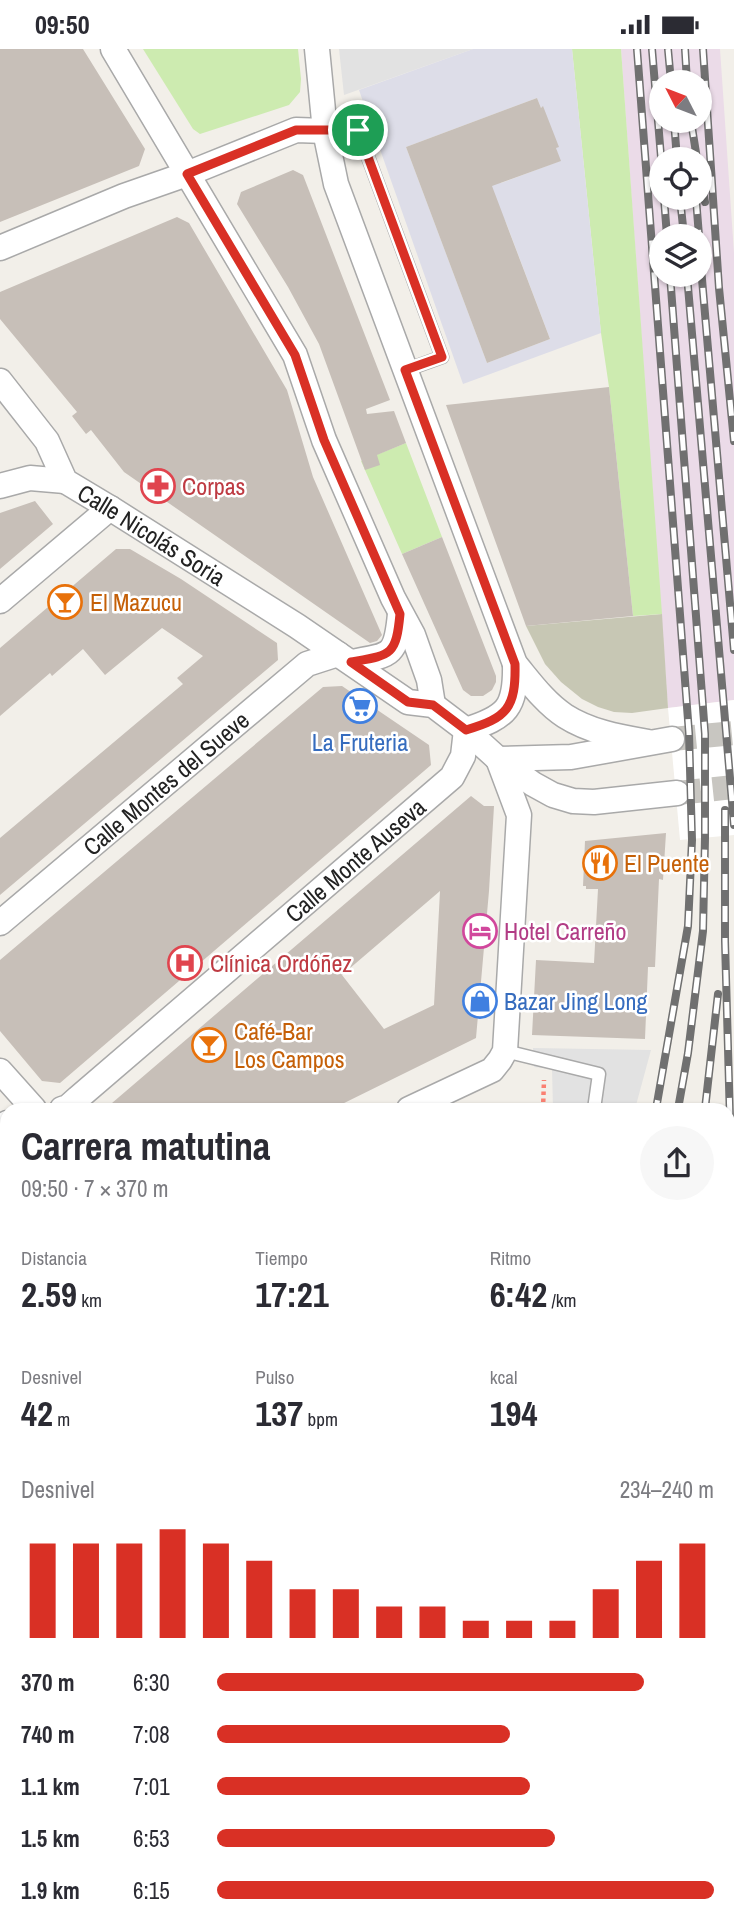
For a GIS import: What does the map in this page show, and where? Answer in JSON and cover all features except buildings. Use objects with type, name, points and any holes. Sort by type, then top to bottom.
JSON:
[{"type":"street","points":[[113,49],[295,355],[324,440],[400,614],[413,635],[429,680],[433,705]]},
{"type":"street","points":[[317,49],[325,131],[336,184],[515,664],[516,686],[512,700],[502,714],[487,724],[466,730]]},
{"type":"street","points":[[0,248],[124,196],[296,130],[325,131]]},
{"type":"street","name":"Calle Nicolás Soria","points":[[0,381],[47,441],[65,481],[344,658],[408,702],[433,705],[533,784],[554,795],[594,802],[677,793]]},
{"type":"street","points":[[0,486],[30,478],[65,481]]},
{"type":"street","points":[[0,601],[110,508]]},
{"type":"street","name":"Calle Montes del Sueve","points":[[0,923],[307,664],[344,658],[378,657],[390,650],[397,640],[400,614]]},
{"type":"street","points":[[422,1103],[492,1070],[505,1051],[519,815],[498,759],[571,757],[660,741],[602,732],[582,725],[547,701],[515,664]]},
{"type":"street","name":"Calle Monte Auseva","points":[[72,1103],[452,777],[463,755],[466,730]]},
{"type":"street","points":[[0,1071],[29,1103]]},
{"type":"lane","points":[[325,131],[358,130],[442,357],[405,370]]},
{"type":"lane","points":[[505,1051],[599,1075],[595,1103]]},
{"type":"shaded area","points":[[339,49],[473,49],[344,95]]},
{"type":"shaded area","points":[[473,49],[572,49],[601,333],[463,384],[359,90]],"holes":[[[537,98],[541,108],[543,107],[560,161],[501,183],[500,181],[488,185],[507,225],[550,339],[487,363],[406,147]]]},
{"type":"shaded area","points":[[621,49],[720,49],[734,253],[734,700],[668,708]]},
{"type":"shaded area","points":[[662,614],[668,708],[632,713],[614,712],[598,707],[582,699],[561,682],[545,664],[526,626]]},
{"type":"shaded area","points":[[533,1048],[651,1050],[637,1103],[553,1103],[552,1069],[534,1067]]},
{"type":"green space","points":[[143,49],[298,49],[300,92],[289,105],[200,134],[193,129]]},
{"type":"green space","points":[[572,49],[621,49],[662,614],[633,616]]},
{"type":"green space","points":[[406,443],[442,537],[402,554],[361,461]]},
{"type":"pier","points":[[734,700],[734,835],[680,840],[668,708]]},
{"type":"tunnel","points":[[672,739],[734,733]]},
{"type":"tunnel","points":[[677,793],[734,787]]},
{"type":"railway","points":[[637,49],[689,733],[692,840],[688,926],[657,1103]]},
{"type":"railway","points":[[652,49],[660,147]]},
{"type":"railway","points":[[668,49],[670,70]]},
{"type":"railway","points":[[685,49],[686,70]]},
{"type":"railway","points":[[703,49],[719,288],[734,441]]},
{"type":"railway","points":[[675,133],[676,147]]},
{"type":"railway","points":[[693,133],[695,147]]},
{"type":"railway","points":[[665,210],[666,224]]},
{"type":"railway","points":[[681,210],[683,224]]},
{"type":"railway","points":[[697,210],[698,224]]},
{"type":"railway","points":[[671,287],[705,734],[703,931],[679,1103]]},
{"type":"railway","points":[[688,287],[734,825]]},
{"type":"railway","points":[[703,287],[734,650]]},
{"type":"railway","points":[[725,810],[730,1103]]},
{"type":"railway","points":[[706,1103],[718,994]]},
{"type":"place","name":"Corpas","points":[[158,486]]},
{"type":"place","name":"El Mazucu","points":[[65,602]]},
{"type":"place","name":"La Fruteria","points":[[360,706]]},
{"type":"place","name":"El Puente","points":[[600,863]]},
{"type":"place","name":"Hotel Carreño","points":[[480,931]]},
{"type":"place","name":"Clínica Ordóñez","points":[[185,963]]},
{"type":"place","name":"Bazar Jing Long","points":[[480,1001]]},
{"type":"place","name":"Café-Bar Los Campos","points":[[209,1045]]},
{"type":"route","points":[[296,130],[358,130],[442,357],[405,370],[515,664],[516,686],[512,700],[502,714],[487,724],[466,730],[433,705],[408,702],[351,662],[378,657],[390,650],[397,640],[400,614],[324,440],[295,355],[187,174],[296,130]]}]
